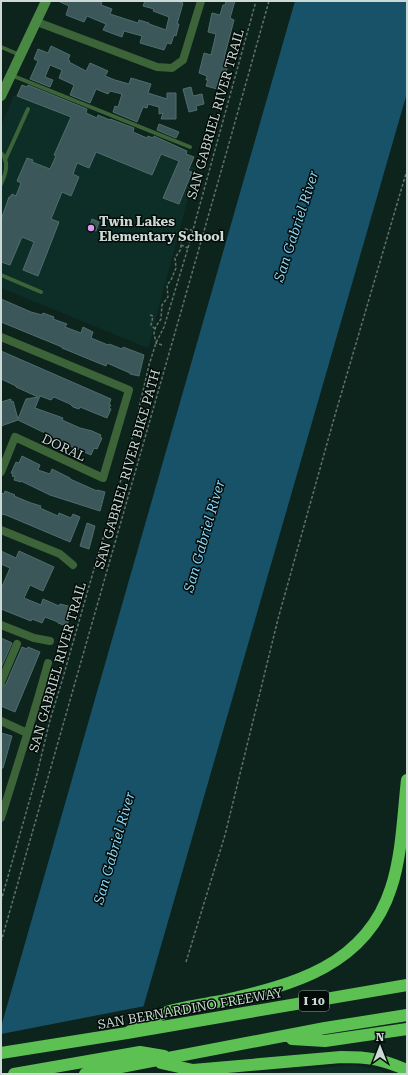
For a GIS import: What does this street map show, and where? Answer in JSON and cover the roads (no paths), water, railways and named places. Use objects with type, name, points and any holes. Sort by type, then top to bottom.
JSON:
[{"type":"highway","points":[[127,1033],[168,1012],[226,1000],[302,979],[337,960],[357,944],[372,927],[386,902],[391,887],[396,867],[407,780]]},
{"type":"highway","name":"SAN BERNARDINO FREEWAY","points":[[1,1053],[407,985]]},
{"type":"highway","name":"I 10","points":[[84,1074],[407,1015]]},
{"type":"highway","points":[[275,1038],[325,1041],[407,1029]]},
{"type":"highway","points":[[14,1074],[140,1052],[173,1058]]},
{"type":"highway","points":[[154,1061],[193,1070],[334,1058],[363,1057],[378,1059],[407,1070]]},
{"type":"street","points":[[1,96],[46,1]]},
{"type":"street","points":[[37,22],[156,67],[172,68],[183,60],[201,1]]},
{"type":"street","name":"DORAL","points":[[1,337],[129,390],[103,478],[15,437],[1,472]]},
{"type":"street","points":[[1,530],[60,554],[73,565]]},
{"type":"street","points":[[1,625],[34,638],[50,641]]},
{"type":"street","points":[[1,682],[17,644]]},
{"type":"street","points":[[1,818],[48,663]]},
{"type":"street","points":[[1,721],[27,733]]},
{"type":"lane","points":[[1,46],[20,56]]},
{"type":"lane","points":[[11,75],[190,147]]},
{"type":"lane","points":[[5,160],[28,109]]},
{"type":"lane","points":[[1,153],[7,166],[1,184]]},
{"type":"lane","points":[[1,274],[41,292]]},
{"type":"water","name":"San Gabriel River","points":[[295,1],[407,1],[407,93],[124,1074],[1,1074],[1,1027]]},
{"type":"place","name":"Twin Lakes Elementary School","points":[[91,228]]}]
